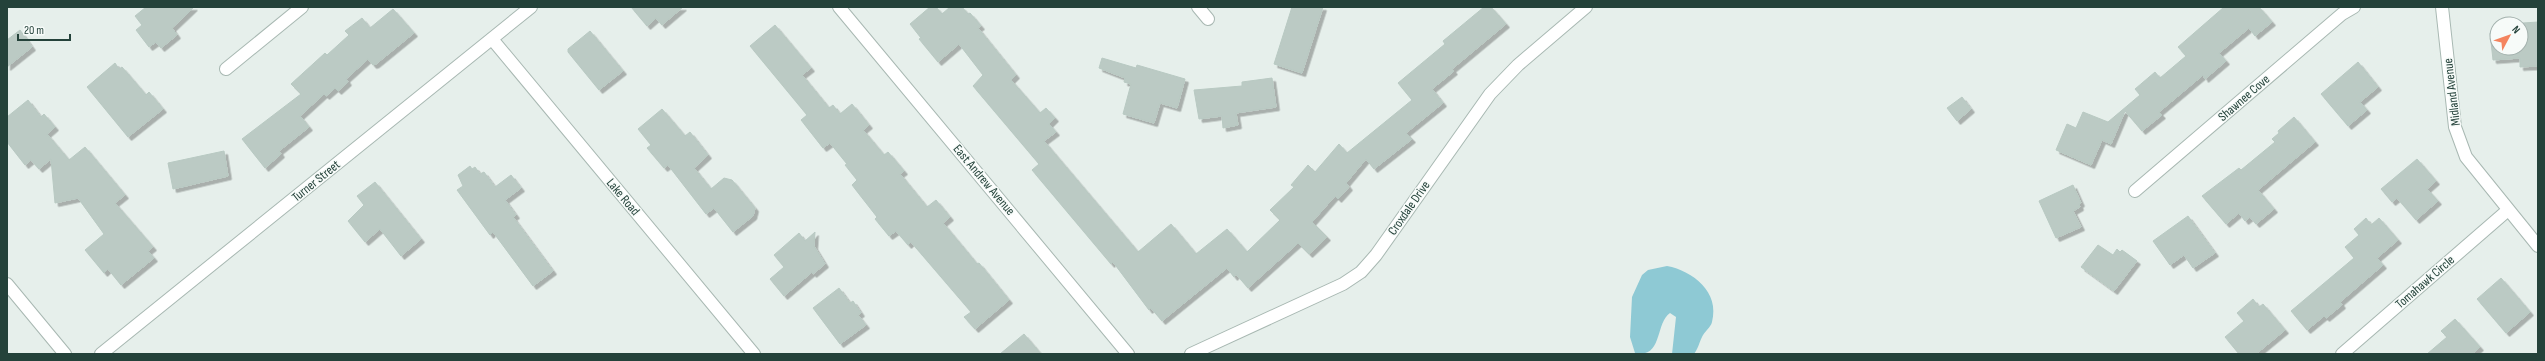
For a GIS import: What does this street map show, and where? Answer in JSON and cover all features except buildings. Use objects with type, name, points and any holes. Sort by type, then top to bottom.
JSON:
[{"type":"street","points":[[226,69],[302,7]]},
{"type":"street","name":"Turner Street","points":[[101,354],[531,7]]},
{"type":"street","name":"East Andrew Avenue","points":[[839,7],[1128,354]]},
{"type":"street","points":[[1198,7],[1208,19]]},
{"type":"street","name":"Croxdale Drive","points":[[1191,354],[1343,284],[1361,272],[1376,255],[1490,94],[1518,65],[1586,7]]},
{"type":"street","name":"Shawnee Cove","points":[[2135,191],[2342,14],[2354,7]]},
{"type":"street","name":"Midland Avenue","points":[[2442,7],[2455,127],[2466,158],[2538,246]]},
{"type":"street","name":"Lake Road","points":[[492,39],[754,354]]},
{"type":"street","name":"Tomahawk Circle","points":[[2342,354],[2508,210]]},
{"type":"street","points":[[7,284],[65,354]]},
{"type":"water","points":[[1667,266],[1695,278],[1708,292],[1712,301],[1712,322],[1703,335],[1694,354],[1672,354],[1676,317],[1670,313],[1665,318],[1654,346],[1650,351],[1635,353],[1630,337],[1632,297],[1642,275],[1648,270]]}]
